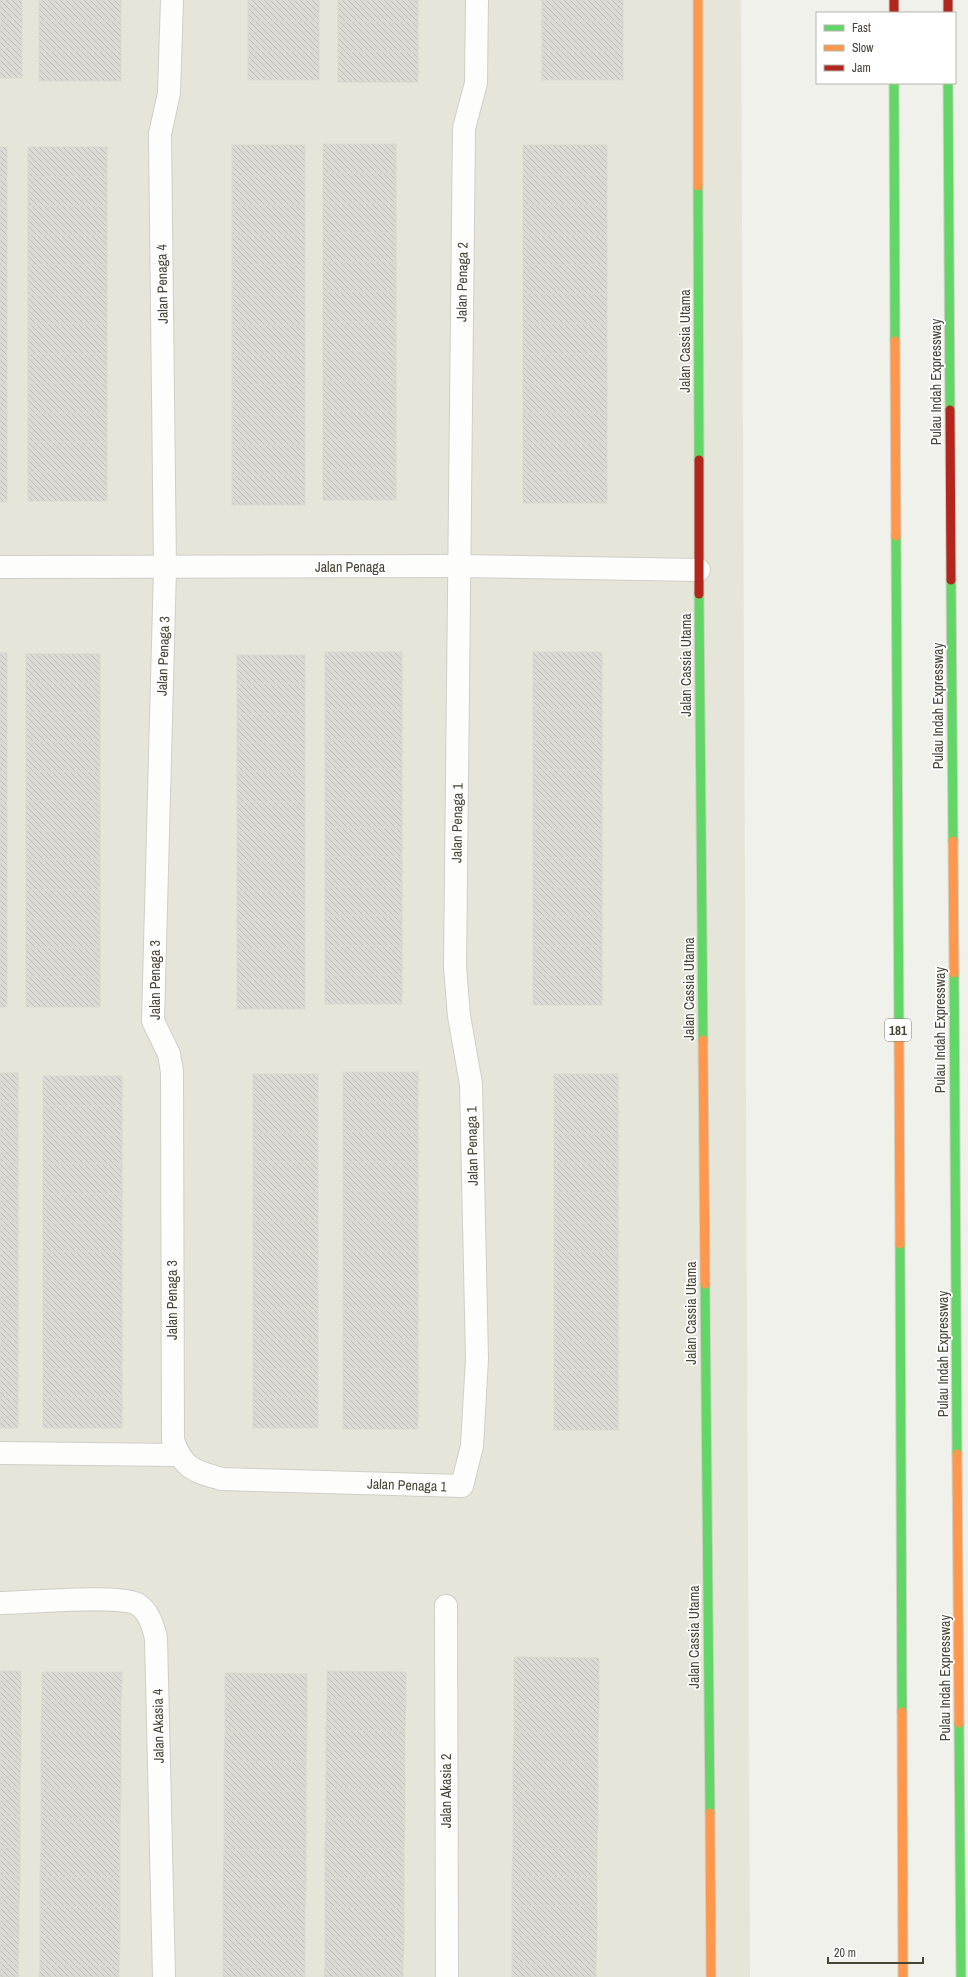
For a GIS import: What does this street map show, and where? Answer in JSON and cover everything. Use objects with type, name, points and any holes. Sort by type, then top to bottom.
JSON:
[{"type":"main road","name":"Jalan Cassia Utama","points":[[698,0],[699,570],[711,1977]]},
{"type":"main road","points":[[894,0],[894,12]]},
{"type":"main road","points":[[948,0],[948,12]]},
{"type":"main road","name":"181","points":[[894,84],[903,1977]]},
{"type":"main road","name":"Pulau Indah Expressway","points":[[948,84],[961,1977]]},
{"type":"street","name":"Jalan Penaga 4","points":[[165,568],[160,134],[169,94],[172,0]]},
{"type":"street","name":"Jalan Penaga 2","points":[[459,566],[464,128],[476,83],[477,0]]},
{"type":"street","name":"Jalan Penaga","points":[[0,567],[165,568],[459,566],[699,570]]},
{"type":"street","name":"Jalan Penaga 1","points":[[178,1455],[196,1472],[222,1479],[462,1486],[472,1446],[477,1359],[471,1084],[459,1016],[455,967],[459,566]]},
{"type":"street","name":"Jalan Penaga 3","points":[[165,568],[153,1021],[169,1054],[172,1072],[173,1440],[178,1455]]},
{"type":"street","points":[[0,1453],[178,1455]]},
{"type":"street","name":"Jalan Akasia 4","points":[[8,1603],[114,1599],[138,1604],[152,1621],[156,1638],[164,1977]]},
{"type":"street","name":"Jalan Akasia 2","points":[[446,1606],[447,1977]]},
{"type":"shaded area","points":[[0,0],[741,0],[750,1977],[0,1977]]},
{"type":"building","points":[[0,0],[22,0],[22,19],[0,19]]},
{"type":"building","points":[[39,0],[121,0],[121,21],[39,21]]},
{"type":"building","points":[[248,0],[319,0],[319,21],[248,21]]},
{"type":"building","points":[[338,0],[418,0],[418,22],[338,22]]},
{"type":"building","points":[[542,0],[623,0],[623,21],[542,21]]},
{"type":"building","points":[[0,19],[22,19],[22,48],[0,48]]},
{"type":"building","points":[[39,21],[121,21],[121,51],[39,51]]},
{"type":"building","points":[[248,21],[319,21],[319,51],[248,51]]},
{"type":"building","points":[[542,21],[623,21],[623,51],[542,51]]},
{"type":"building","points":[[338,22],[418,22],[418,52],[338,52]]},
{"type":"building","points":[[0,48],[22,48],[22,78],[0,78]]},
{"type":"building","points":[[39,51],[121,51],[121,81],[39,81]]},
{"type":"building","points":[[248,51],[319,51],[319,80],[248,80]]},
{"type":"building","points":[[542,51],[623,51],[623,80],[542,80]]},
{"type":"building","points":[[338,52],[418,52],[418,82],[338,82]]},
{"type":"building","points":[[323,144],[396,144],[396,173],[323,173]]},
{"type":"building","points":[[232,145],[305,145],[305,176],[232,176]]},
{"type":"building","points":[[523,145],[607,145],[607,175],[523,175]]},
{"type":"building","points":[[0,147],[7,147],[7,177],[0,177]]},
{"type":"building","points":[[28,147],[107,147],[107,177],[28,177]]},
{"type":"building","points":[[323,173],[396,173],[396,203],[323,203]]},
{"type":"building","points":[[523,175],[607,175],[607,205],[523,205]]},
{"type":"building","points":[[232,176],[305,176],[305,205],[232,205]]},
{"type":"building","points":[[0,177],[7,177],[7,207],[0,207]]},
{"type":"building","points":[[28,177],[107,177],[107,206],[28,206]]},
{"type":"building","points":[[323,203],[396,203],[396,233],[323,233]]},
{"type":"building","points":[[232,205],[305,205],[305,235],[232,235]]},
{"type":"building","points":[[523,205],[607,205],[607,235],[523,235]]},
{"type":"building","points":[[28,206],[107,206],[107,235],[28,235]]},
{"type":"building","points":[[0,207],[7,207],[7,236],[0,236]]},
{"type":"building","points":[[323,233],[396,233],[396,262],[323,262]]},
{"type":"building","points":[[28,235],[107,235],[107,265],[28,265]]},
{"type":"building","points":[[232,235],[305,235],[305,265],[232,265]]},
{"type":"building","points":[[523,235],[607,235],[607,265],[523,265]]},
{"type":"building","points":[[0,236],[7,236],[7,266],[0,266]]},
{"type":"building","points":[[323,262],[396,262],[396,292],[323,292]]},
{"type":"building","points":[[28,265],[107,265],[107,295],[28,295]]},
{"type":"building","points":[[232,265],[305,265],[305,295],[232,295]]},
{"type":"building","points":[[523,265],[607,265],[607,294],[523,294]]},
{"type":"building","points":[[0,266],[7,266],[7,295],[0,295]]},
{"type":"building","points":[[323,292],[396,292],[396,322],[323,322]]},
{"type":"building","points":[[523,294],[607,294],[607,324],[523,324]]},
{"type":"building","points":[[0,295],[7,295],[7,325],[0,325]]},
{"type":"building","points":[[28,295],[107,295],[107,324],[28,324]]},
{"type":"building","points":[[232,295],[305,295],[305,325],[232,325]]},
{"type":"building","points":[[323,322],[396,322],[396,351],[323,351]]},
{"type":"building","points":[[28,324],[107,324],[107,354],[28,354]]},
{"type":"building","points":[[523,324],[607,324],[607,354],[523,354]]},
{"type":"building","points":[[0,325],[7,325],[7,355],[0,355]]},
{"type":"building","points":[[232,325],[305,325],[305,355],[232,355]]},
{"type":"building","points":[[323,351],[396,351],[396,381],[323,381]]},
{"type":"building","points":[[28,354],[107,354],[107,383],[28,383]]},
{"type":"building","points":[[523,354],[607,354],[607,384],[523,384]]},
{"type":"building","points":[[0,355],[7,355],[7,384],[0,384]]},
{"type":"building","points":[[232,355],[305,355],[305,385],[232,385]]},
{"type":"building","points":[[323,381],[396,381],[396,411],[323,411]]},
{"type":"building","points":[[28,383],[107,383],[107,413],[28,413]]},
{"type":"building","points":[[0,384],[7,384],[7,413],[0,413]]},
{"type":"building","points":[[523,384],[607,384],[607,413],[523,413]]},
{"type":"building","points":[[232,385],[305,385],[305,415],[232,415]]},
{"type":"building","points":[[323,411],[396,411],[396,440],[323,440]]},
{"type":"building","points":[[0,413],[7,413],[7,443],[0,443]]},
{"type":"building","points":[[28,413],[107,413],[107,442],[28,442]]},
{"type":"building","points":[[523,413],[607,413],[607,443],[523,443]]},
{"type":"building","points":[[232,415],[305,415],[305,445],[232,445]]},
{"type":"building","points":[[323,440],[396,440],[396,470],[323,470]]},
{"type":"building","points":[[28,442],[107,442],[107,472],[28,472]]},
{"type":"building","points":[[0,443],[7,443],[7,473],[0,473]]},
{"type":"building","points":[[523,443],[607,443],[607,473],[523,473]]},
{"type":"building","points":[[232,445],[305,445],[305,475],[232,475]]},
{"type":"building","points":[[323,470],[396,470],[396,500],[323,500]]},
{"type":"building","points":[[28,472],[107,472],[107,501],[28,501]]},
{"type":"building","points":[[0,473],[7,473],[7,502],[0,502]]},
{"type":"building","points":[[523,473],[607,473],[607,503],[523,503]]},
{"type":"building","points":[[232,475],[305,475],[305,505],[232,505]]},
{"type":"building","points":[[325,652],[402,652],[402,681],[325,681]]},
{"type":"building","points":[[533,652],[602,652],[602,681],[533,681]]},
{"type":"building","points":[[0,653],[7,653],[7,682],[0,682]]},
{"type":"building","points":[[26,654],[100,654],[100,683],[26,683]]},
{"type":"building","points":[[237,655],[305,655],[305,684],[237,684]]},
{"type":"building","points":[[325,681],[402,681],[402,710],[325,710]]},
{"type":"building","points":[[533,681],[602,681],[602,710],[533,710]]},
{"type":"building","points":[[0,682],[7,682],[7,712],[0,712]]},
{"type":"building","points":[[26,683],[100,683],[100,713],[26,713]]},
{"type":"building","points":[[237,684],[305,684],[305,714],[237,714]]},
{"type":"building","points":[[325,710],[402,710],[402,740],[325,740]]},
{"type":"building","points":[[533,710],[602,710],[602,740],[533,740]]},
{"type":"building","points":[[0,712],[7,712],[7,741],[0,741]]},
{"type":"building","points":[[26,713],[100,713],[100,742],[26,742]]},
{"type":"building","points":[[237,714],[305,714],[305,743],[237,743]]},
{"type":"building","points":[[325,740],[402,740],[402,769],[325,769]]},
{"type":"building","points":[[533,740],[602,740],[602,770],[533,770]]},
{"type":"building","points":[[0,741],[7,741],[7,771],[0,771]]},
{"type":"building","points":[[26,742],[100,742],[100,772],[26,772]]},
{"type":"building","points":[[237,743],[305,743],[305,772],[237,772]]},
{"type":"building","points":[[325,769],[402,769],[402,799],[325,799]]},
{"type":"building","points":[[533,770],[602,770],[602,799],[533,799]]},
{"type":"building","points":[[0,771],[7,771],[7,801],[0,801]]},
{"type":"building","points":[[26,772],[100,772],[100,801],[26,801]]},
{"type":"building","points":[[237,772],[305,772],[305,802],[237,802]]},
{"type":"building","points":[[325,799],[402,799],[402,828],[325,828]]},
{"type":"building","points":[[533,799],[602,799],[602,829],[533,829]]},
{"type":"building","points":[[0,801],[7,801],[7,830],[0,830]]},
{"type":"building","points":[[26,801],[100,801],[100,831],[26,831]]},
{"type":"building","points":[[237,802],[305,802],[305,832],[237,832]]},
{"type":"building","points":[[325,828],[402,828],[402,857],[325,857]]},
{"type":"building","points":[[533,829],[602,829],[602,858],[533,858]]},
{"type":"building","points":[[0,830],[7,830],[7,859],[0,859]]},
{"type":"building","points":[[26,831],[100,831],[100,860],[26,860]]},
{"type":"building","points":[[237,832],[305,832],[305,861],[237,861]]},
{"type":"building","points":[[325,857],[402,857],[402,887],[325,887]]},
{"type":"building","points":[[533,858],[602,858],[602,887],[533,887]]},
{"type":"building","points":[[0,859],[7,859],[7,889],[0,889]]},
{"type":"building","points":[[26,860],[100,860],[100,890],[26,890]]},
{"type":"building","points":[[237,861],[305,861],[305,891],[237,891]]},
{"type":"building","points":[[325,887],[402,887],[402,916],[325,916]]},
{"type":"building","points":[[533,887],[602,887],[602,917],[533,917]]},
{"type":"building","points":[[0,889],[7,889],[7,919],[0,919]]},
{"type":"building","points":[[26,890],[100,890],[100,919],[26,919]]},
{"type":"building","points":[[237,891],[305,891],[305,920],[237,920]]},
{"type":"building","points":[[325,916],[402,916],[402,946],[325,946]]},
{"type":"building","points":[[533,917],[602,917],[602,946],[533,946]]},
{"type":"building","points":[[0,919],[7,919],[7,948],[0,948]]},
{"type":"building","points":[[26,919],[100,919],[100,948],[26,948]]},
{"type":"building","points":[[237,920],[305,920],[305,949],[237,949]]},
{"type":"building","points":[[325,946],[402,946],[402,975],[325,975]]},
{"type":"building","points":[[533,946],[602,946],[602,975],[533,975]]},
{"type":"building","points":[[0,948],[7,948],[7,977],[0,977]]},
{"type":"building","points":[[26,948],[100,948],[100,977],[26,977]]},
{"type":"building","points":[[237,949],[305,949],[305,979],[237,979]]},
{"type":"building","points":[[325,975],[402,975],[402,1004],[325,1004]]},
{"type":"building","points":[[533,975],[602,975],[602,1005],[533,1005]]},
{"type":"building","points":[[0,977],[7,977],[7,1007],[0,1007]]},
{"type":"building","points":[[26,977],[100,977],[100,1007],[26,1007]]},
{"type":"building","points":[[237,979],[305,979],[305,1009],[237,1009]]},
{"type":"building","points":[[343,1072],[418,1072],[418,1102],[343,1102]]},
{"type":"building","points":[[0,1073],[18,1073],[18,1102],[0,1102]]},
{"type":"building","points":[[253,1074],[318,1074],[318,1103],[253,1103]]},
{"type":"building","points":[[554,1074],[618,1074],[618,1104],[554,1104]]},
{"type":"building","points":[[43,1076],[122,1076],[122,1106],[43,1106]]},
{"type":"building","points":[[0,1102],[18,1102],[18,1132],[0,1132]]},
{"type":"building","points":[[343,1102],[418,1102],[418,1132],[343,1132]]},
{"type":"building","points":[[253,1103],[318,1103],[318,1133],[253,1133]]},
{"type":"building","points":[[554,1104],[618,1104],[618,1134],[554,1134]]},
{"type":"building","points":[[43,1106],[122,1106],[122,1135],[43,1135]]},
{"type":"building","points":[[0,1132],[18,1132],[18,1162],[0,1162]]},
{"type":"building","points":[[343,1132],[418,1132],[418,1162],[343,1162]]},
{"type":"building","points":[[253,1133],[318,1133],[318,1162],[253,1162]]},
{"type":"building","points":[[554,1134],[618,1134],[618,1163],[554,1163]]},
{"type":"building","points":[[43,1135],[122,1135],[122,1164],[43,1164]]},
{"type":"building","points":[[0,1162],[18,1162],[18,1191],[0,1191]]},
{"type":"building","points":[[253,1162],[318,1162],[318,1192],[253,1192]]},
{"type":"building","points":[[343,1162],[418,1162],[418,1191],[343,1191]]},
{"type":"building","points":[[554,1163],[618,1163],[618,1193],[554,1193]]},
{"type":"building","points":[[43,1164],[122,1164],[122,1194],[43,1194]]},
{"type":"building","points":[[0,1191],[18,1191],[18,1221],[0,1221]]},
{"type":"building","points":[[343,1191],[418,1191],[418,1221],[343,1221]]},
{"type":"building","points":[[253,1192],[318,1192],[318,1221],[253,1221]]},
{"type":"building","points":[[554,1193],[618,1193],[618,1223],[554,1223]]},
{"type":"building","points":[[43,1194],[122,1194],[122,1223],[43,1223]]},
{"type":"building","points":[[0,1221],[18,1221],[18,1250],[0,1250]]},
{"type":"building","points":[[253,1221],[318,1221],[318,1251],[253,1251]]},
{"type":"building","points":[[343,1221],[418,1221],[418,1251],[343,1251]]},
{"type":"building","points":[[43,1223],[122,1223],[122,1252],[43,1252]]},
{"type":"building","points":[[554,1223],[618,1223],[618,1252],[554,1252]]},
{"type":"building","points":[[0,1250],[18,1250],[18,1280],[0,1280]]},
{"type":"building","points":[[253,1251],[318,1251],[318,1280],[253,1280]]},
{"type":"building","points":[[343,1251],[418,1251],[418,1280],[343,1280]]},
{"type":"building","points":[[43,1252],[122,1252],[122,1281],[43,1281]]},
{"type":"building","points":[[554,1252],[618,1252],[618,1281],[554,1281]]},
{"type":"building","points":[[0,1280],[18,1280],[18,1310],[0,1310]]},
{"type":"building","points":[[253,1280],[318,1280],[318,1310],[253,1310]]},
{"type":"building","points":[[343,1280],[418,1280],[418,1310],[343,1310]]},
{"type":"building","points":[[43,1281],[122,1281],[122,1311],[43,1311]]},
{"type":"building","points":[[554,1281],[618,1281],[618,1311],[554,1311]]},
{"type":"building","points":[[0,1310],[18,1310],[18,1339],[0,1339]]},
{"type":"building","points":[[253,1310],[318,1310],[318,1339],[253,1339]]},
{"type":"building","points":[[343,1310],[418,1310],[418,1340],[343,1340]]},
{"type":"building","points":[[43,1311],[122,1311],[122,1340],[43,1340]]},
{"type":"building","points":[[554,1311],[618,1311],[618,1341],[554,1341]]},
{"type":"building","points":[[0,1339],[18,1339],[18,1368],[0,1368]]},
{"type":"building","points":[[253,1339],[318,1339],[318,1369],[253,1369]]},
{"type":"building","points":[[43,1340],[122,1340],[122,1369],[43,1369]]},
{"type":"building","points":[[343,1340],[418,1340],[418,1369],[343,1369]]},
{"type":"building","points":[[554,1341],[618,1341],[618,1370],[554,1370]]},
{"type":"building","points":[[0,1368],[18,1368],[18,1398],[0,1398]]},
{"type":"building","points":[[43,1369],[122,1369],[122,1398],[43,1398]]},
{"type":"building","points":[[253,1369],[318,1369],[318,1398],[253,1398]]},
{"type":"building","points":[[343,1369],[418,1369],[418,1399],[343,1399]]},
{"type":"building","points":[[554,1370],[618,1370],[618,1400],[554,1400]]},
{"type":"building","points":[[0,1398],[18,1398],[18,1428],[0,1428]]},
{"type":"building","points":[[43,1398],[122,1398],[122,1428],[43,1428]]},
{"type":"building","points":[[253,1398],[318,1398],[318,1428],[253,1428]]},
{"type":"building","points":[[343,1399],[418,1399],[418,1429],[343,1429]]},
{"type":"building","points":[[554,1400],[618,1400],[618,1430],[554,1430]]},
{"type":"building","points":[[514,1657],[599,1658],[599,1704],[514,1704]]},
{"type":"building","points":[[0,1671],[21,1671],[21,1700],[0,1700]]},
{"type":"building","points":[[327,1671],[406,1672],[406,1701],[327,1700]]},
{"type":"building","points":[[42,1672],[122,1672],[121,1701],[42,1701]]},
{"type":"building","points":[[225,1673],[307,1674],[307,1703],[225,1703]]},
{"type":"building","points":[[0,1700],[21,1700],[21,1730],[0,1729]]},
{"type":"building","points":[[327,1700],[406,1701],[405,1731],[326,1730]]},
{"type":"building","points":[[42,1701],[121,1701],[121,1731],[41,1731]]},
{"type":"building","points":[[225,1703],[307,1703],[307,1733],[225,1732]]},
{"type":"building","points":[[514,1704],[599,1704],[598,1733],[514,1732]]},
{"type":"building","points":[[0,1729],[21,1730],[21,1759],[0,1759]]},
{"type":"building","points":[[326,1730],[405,1731],[405,1760],[326,1760]]},
{"type":"building","points":[[41,1731],[121,1731],[121,1760],[41,1760]]},
{"type":"building","points":[[225,1732],[307,1733],[306,1762],[224,1761]]},
{"type":"building","points":[[514,1732],[598,1733],[598,1762],[513,1761]]},
{"type":"building","points":[[0,1759],[21,1759],[20,1788],[0,1788]]},
{"type":"building","points":[[41,1760],[121,1760],[121,1789],[41,1789]]},
{"type":"building","points":[[326,1760],[405,1760],[405,1790],[326,1789]]},
{"type":"building","points":[[224,1761],[306,1762],[306,1791],[224,1791]]},
{"type":"building","points":[[513,1761],[598,1762],[598,1791],[513,1790]]},
{"type":"building","points":[[0,1788],[20,1788],[20,1817],[0,1817]]},
{"type":"building","points":[[41,1789],[121,1789],[120,1819],[41,1818]]},
{"type":"building","points":[[326,1789],[405,1790],[405,1820],[326,1818]]},
{"type":"building","points":[[513,1790],[598,1791],[598,1820],[513,1819]]},
{"type":"building","points":[[224,1791],[306,1791],[306,1821],[224,1820]]},
{"type":"building","points":[[0,1817],[20,1817],[20,1847],[0,1847]]},
{"type":"building","points":[[41,1818],[120,1819],[120,1848],[41,1848]]},
{"type":"building","points":[[326,1818],[405,1820],[404,1849],[325,1848]]},
{"type":"building","points":[[513,1819],[598,1820],[597,1849],[513,1848]]},
{"type":"building","points":[[224,1820],[306,1821],[306,1850],[224,1850]]},
{"type":"building","points":[[0,1847],[20,1847],[20,1876],[0,1876]]},
{"type":"building","points":[[41,1848],[120,1848],[120,1878],[40,1877]]},
{"type":"building","points":[[325,1848],[404,1849],[404,1879],[325,1878]]},
{"type":"building","points":[[513,1848],[597,1849],[597,1878],[512,1877]]},
{"type":"building","points":[[224,1850],[306,1850],[306,1880],[223,1879]]},
{"type":"building","points":[[0,1876],[20,1876],[19,1905],[0,1905]]},
{"type":"building","points":[[40,1877],[120,1878],[120,1907],[40,1906]]},
{"type":"building","points":[[512,1877],[597,1878],[597,1906],[512,1906]]},
{"type":"building","points":[[325,1878],[404,1879],[404,1908],[325,1907]]},
{"type":"building","points":[[223,1879],[306,1880],[305,1909],[223,1909]]},
{"type":"building","points":[[0,1905],[19,1905],[19,1935],[0,1935]]},
{"type":"building","points":[[40,1906],[120,1907],[120,1936],[40,1936]]},
{"type":"building","points":[[512,1906],[597,1906],[597,1936],[512,1935]]},
{"type":"building","points":[[325,1907],[404,1908],[404,1938],[325,1937]]},
{"type":"building","points":[[223,1909],[305,1909],[305,1939],[223,1938]]},
{"type":"building","points":[[0,1935],[19,1935],[18,1964],[0,1964]]},
{"type":"building","points":[[512,1935],[597,1936],[596,1965],[512,1964]]},
{"type":"building","points":[[40,1936],[120,1936],[119,1966],[40,1965]]},
{"type":"building","points":[[325,1937],[404,1938],[403,1967],[325,1967]]},
{"type":"building","points":[[223,1938],[305,1939],[305,1968],[223,1967]]},
{"type":"building","points":[[0,1964],[18,1964],[18,1977],[0,1977]]},
{"type":"building","points":[[512,1964],[596,1965],[596,1977],[512,1977]]},
{"type":"building","points":[[40,1965],[119,1966],[119,1977],[39,1977]]},
{"type":"building","points":[[223,1967],[305,1968],[305,1977],[223,1977]]},
{"type":"building","points":[[325,1967],[403,1967],[403,1977],[324,1977]]},
{"type":"traffic: fast","points":[[894,84],[895,341]]},
{"type":"traffic: fast","points":[[948,84],[950,410]]},
{"type":"traffic: fast","points":[[698,186],[699,460]]},
{"type":"traffic: fast","points":[[896,536],[899,1042]]},
{"type":"traffic: fast","points":[[951,580],[953,841]]},
{"type":"traffic: fast","points":[[699,594],[703,1040]]},
{"type":"traffic: fast","points":[[954,973],[957,1454]]},
{"type":"traffic: fast","points":[[900,1244],[902,1712]]},
{"type":"traffic: fast","points":[[705,1284],[710,1813]]},
{"type":"traffic: fast","points":[[959,1723],[961,1977]]},
{"type":"traffic: slow","points":[[698,0],[698,186]]},
{"type":"traffic: slow","points":[[895,341],[896,536]]},
{"type":"traffic: slow","points":[[953,841],[954,973]]},
{"type":"traffic: slow","points":[[703,1040],[705,1284]]},
{"type":"traffic: slow","points":[[899,1042],[900,1244]]},
{"type":"traffic: slow","points":[[957,1454],[959,1723]]},
{"type":"traffic: slow","points":[[902,1712],[903,1977]]},
{"type":"traffic: slow","points":[[710,1813],[711,1977]]},
{"type":"traffic: jam","points":[[894,0],[894,12]]},
{"type":"traffic: jam","points":[[948,0],[948,12]]},
{"type":"traffic: jam","points":[[950,410],[951,580]]},
{"type":"traffic: jam","points":[[699,460],[699,594]]}]
